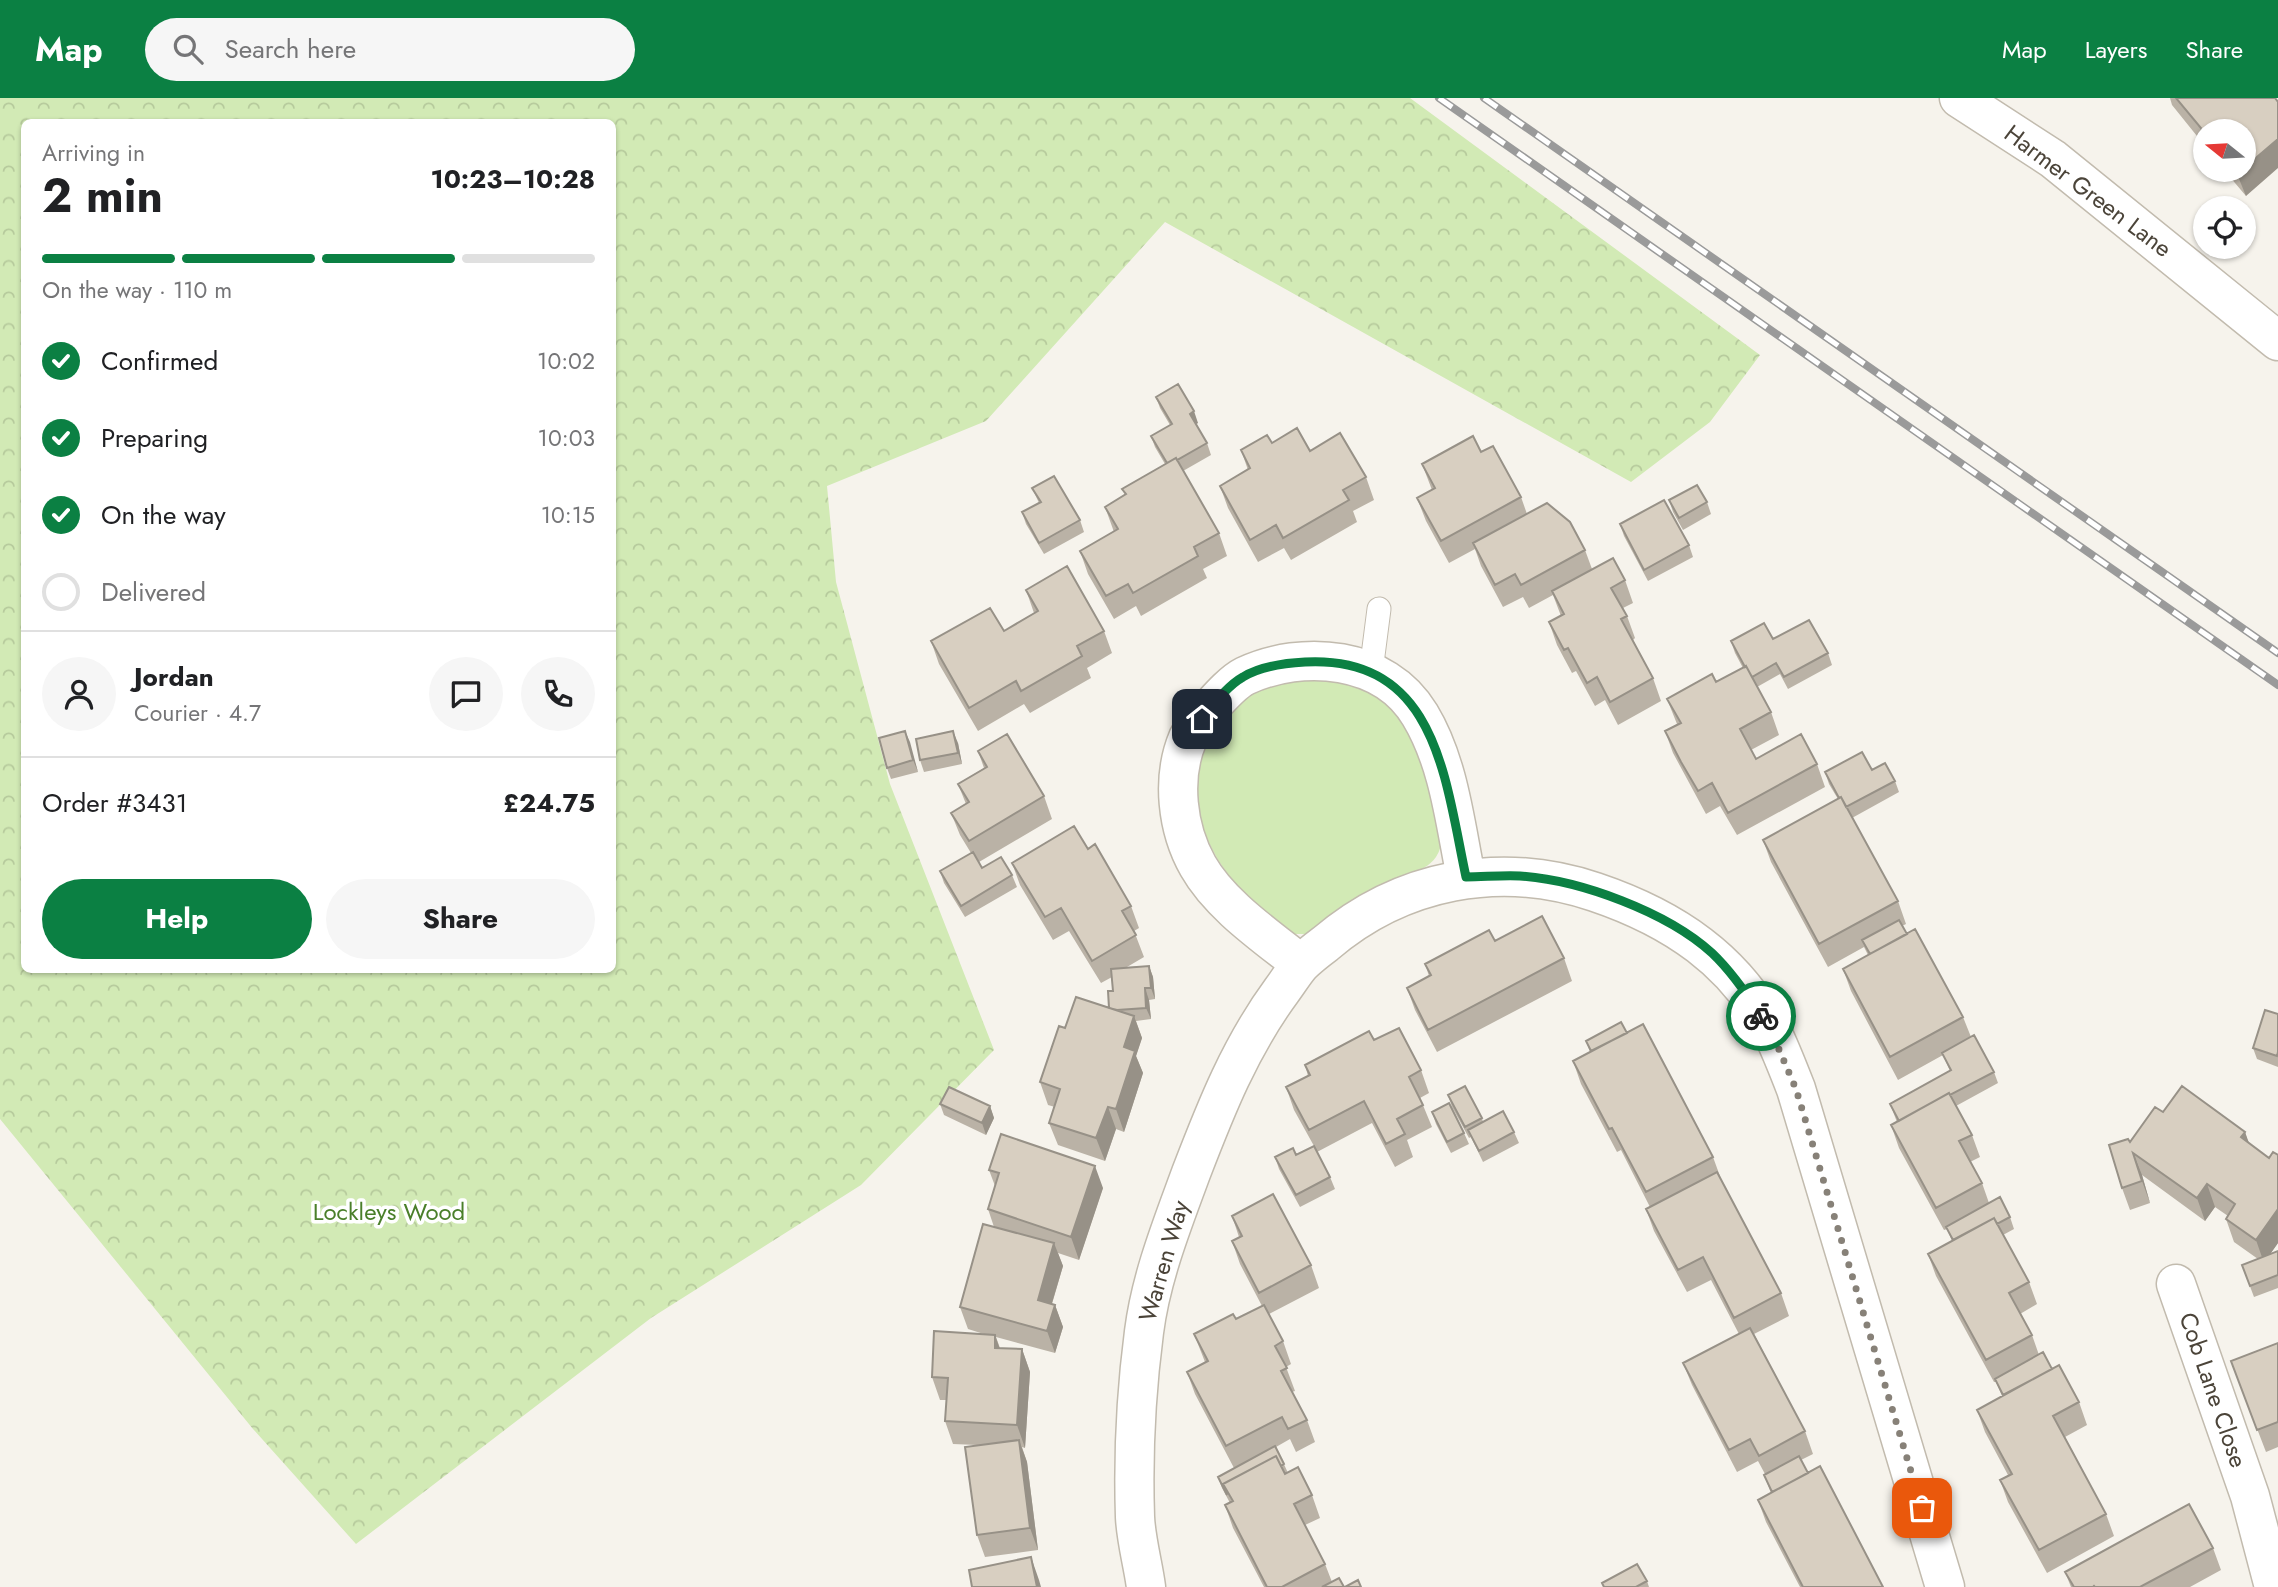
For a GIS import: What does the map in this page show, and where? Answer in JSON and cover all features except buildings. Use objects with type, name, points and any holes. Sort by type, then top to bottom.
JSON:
[{"type":"street","name":"Harmer Green Lane","points":[[1959,98],[2053,159],[2278,341]]},
{"type":"street","points":[[1301,964],[1231,908],[1198,866],[1182,826],[1177,780],[1189,736],[1215,702],[1243,677],[1283,663],[1326,661],[1371,671],[1398,689],[1420,714],[1443,765],[1466,877]]},
{"type":"street","name":"Warren Way","points":[[1146,1587],[1135,1520],[1136,1419],[1144,1329],[1161,1252],[1239,1056],[1267,1010],[1301,964],[1340,931],[1376,908],[1418,889],[1466,877],[1521,876],[1582,887],[1626,902],[1669,922],[1711,952],[1746,991],[1772,1033],[1796,1089],[1945,1587]]},
{"type":"street","name":"Cob Lane Close","points":[[2176,1284],[2264,1492],[2274,1587]]},
{"type":"lane","points":[[1371,671],[1379,609]]},
{"type":"green space","name":"Lockleys Wood","points":[[0,98],[1410,98],[1760,355],[1710,422],[1631,482],[1165,222],[986,421],[827,486],[836,582],[890,784],[994,1050],[861,1185],[651,1318],[356,1544],[253,1429],[0,1119]]},
{"type":"green space","points":[[1289,678],[1324,680],[1357,688],[1373,695],[1400,715],[1412,729],[1419,744],[1441,832],[1441,845],[1431,863],[1370,890],[1310,934],[1294,934],[1241,893],[1218,860],[1198,822],[1195,783],[1206,744],[1228,712],[1251,693]]},
{"type":"railway","points":[[1439,98],[2278,685]]},
{"type":"railway","points":[[1484,98],[2278,653]]},
{"type":"way so far","points":[[1761,1016],[1772,1033],[1796,1089],[1922,1508]]},
{"type":"route","points":[[1202,719],[1215,702],[1243,677],[1283,663],[1326,661],[1371,671],[1398,689],[1420,714],[1443,765],[1466,877],[1521,876],[1582,887],[1626,902],[1669,922],[1711,952],[1746,991],[1761,1016]]}]
